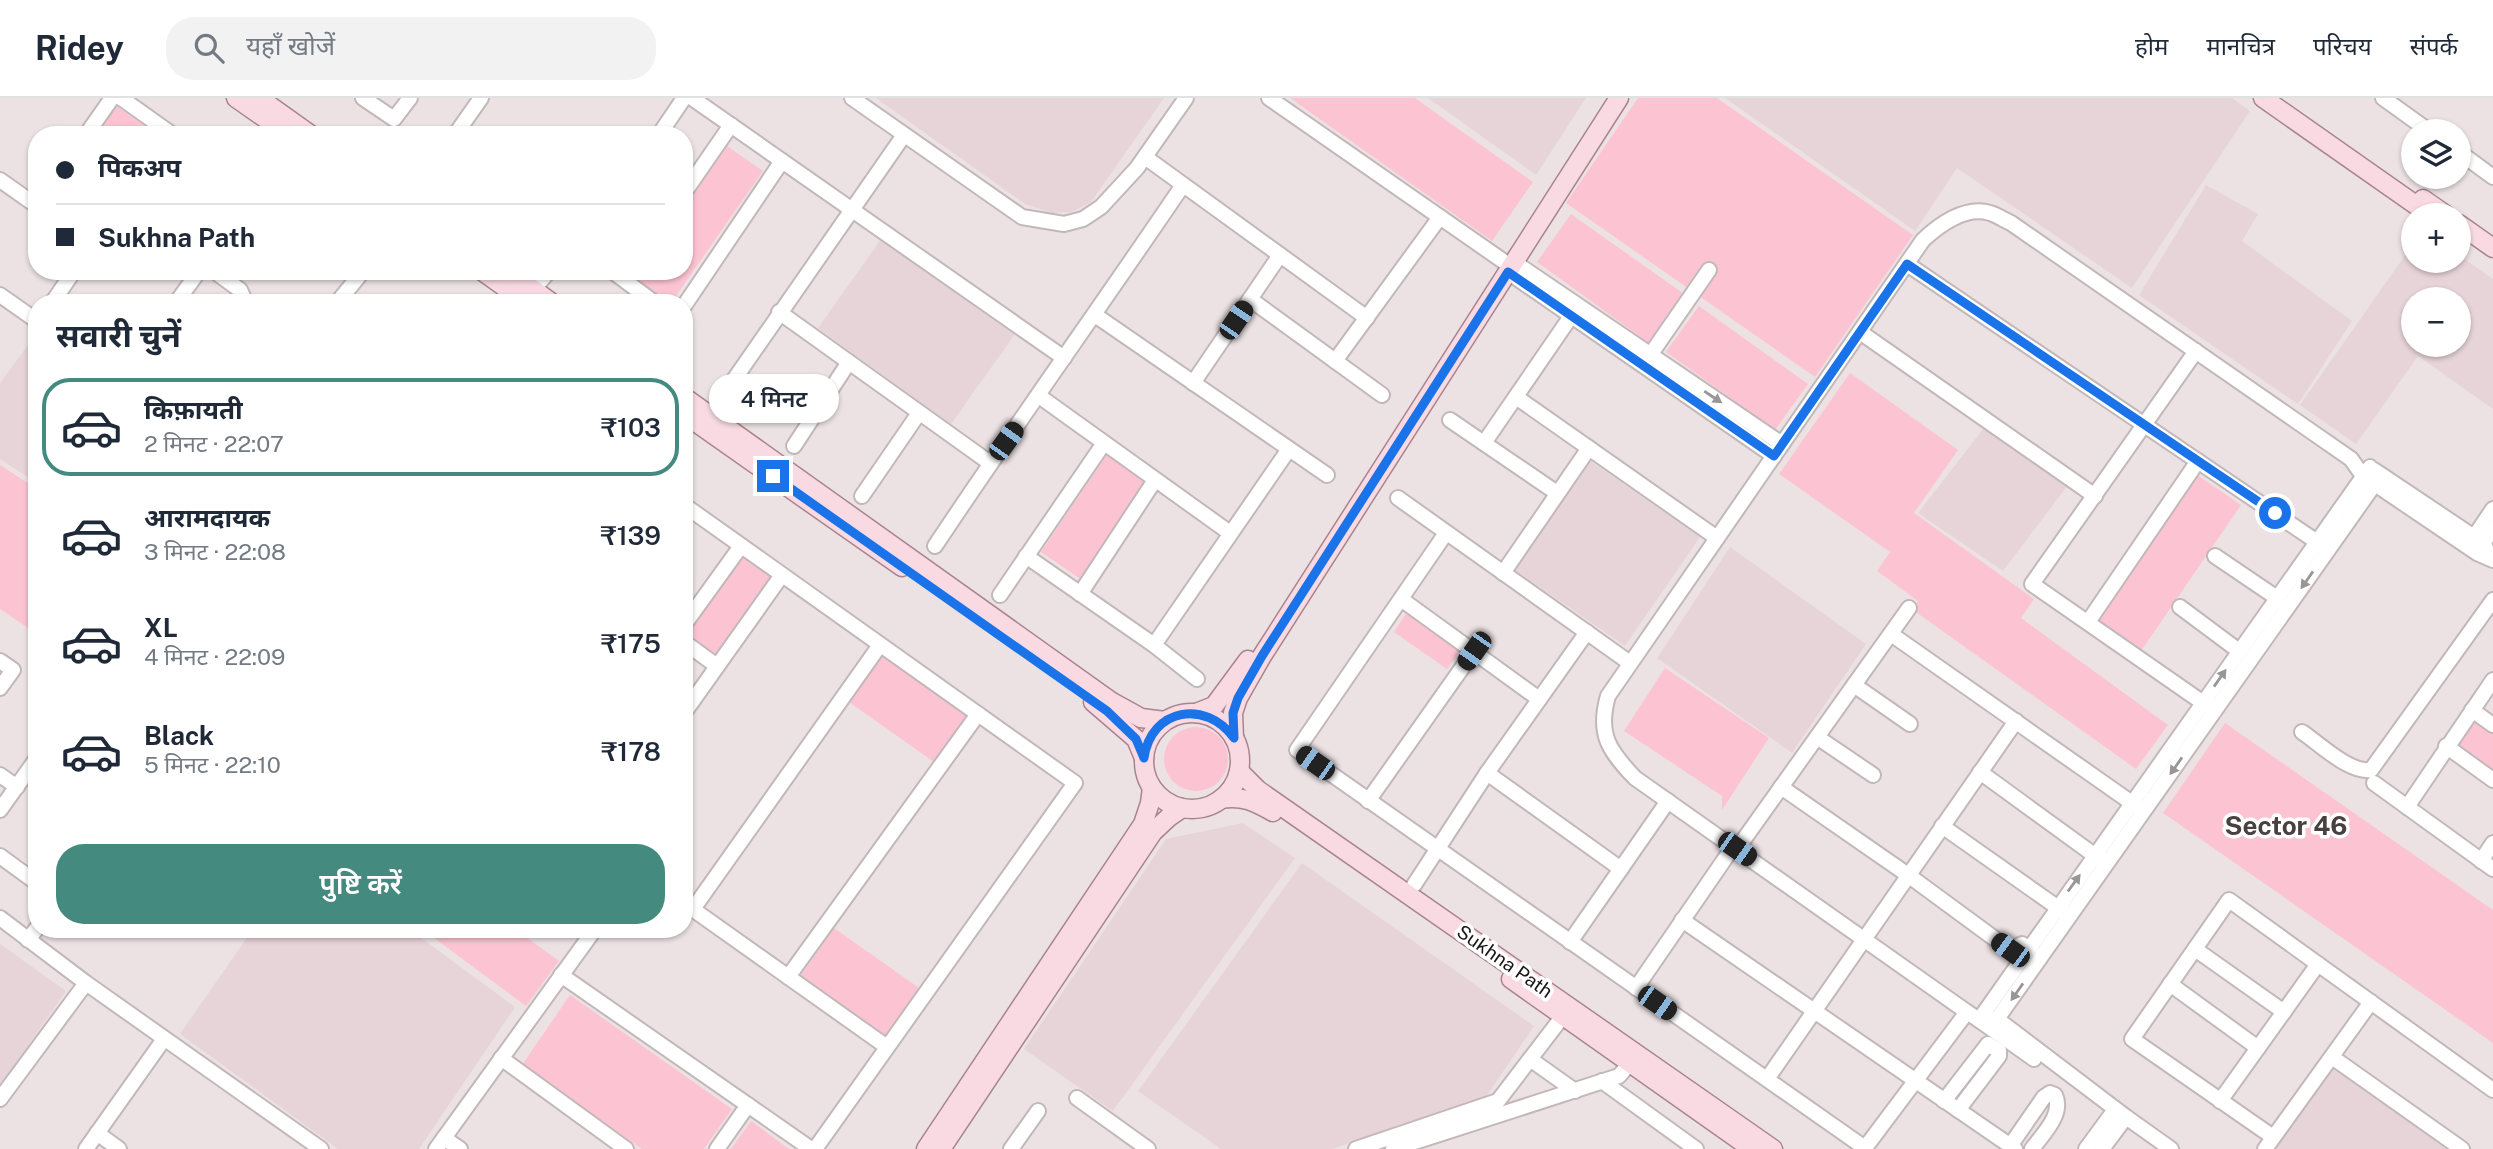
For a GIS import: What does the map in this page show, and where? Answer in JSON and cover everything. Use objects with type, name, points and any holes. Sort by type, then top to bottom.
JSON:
[{"type":"main road","points":[[236,98],[276,126]]},
{"type":"main road","points":[[259,98],[298,126]]},
{"type":"main road","points":[[693,420],[1107,711],[1136,739],[1152,788],[1165,801],[1182,808],[1203,808],[1221,799],[1233,787],[1240,758],[1234,738],[1233,713],[1262,656],[1508,265],[1607,98]]},
{"type":"main road","points":[[1196,713],[1214,706],[1254,650],[1619,98]]},
{"type":"main road","points":[[2263,98],[2413,203]]},
{"type":"main road","points":[[2280,98],[2429,203]]},
{"type":"main road","points":[[2471,232],[2493,248]]},
{"type":"main road","points":[[2471,244],[2493,260]]},
{"type":"main road","points":[[499,280],[526,294]]},
{"type":"main road","points":[[516,280],[528,294]]},
{"type":"main road","points":[[693,403],[1112,702],[1141,718],[1165,721]]},
{"type":"main road","points":[[1144,758],[1153,733],[1165,721],[1185,713],[1196,713],[1218,721],[1234,738]]},
{"type":"main road","name":"Sukhna Path","points":[[1239,771],[1258,790],[1773,1149]]},
{"type":"main road","points":[[926,1149],[1143,824],[1152,788]]},
{"type":"main road","name":"Sukhna Path","points":[[1221,799],[1236,796],[1245,798],[1282,817],[1752,1149]]},
{"type":"main road","points":[[942,1149],[1153,832],[1182,808]]},
{"type":"street","points":[[92,126],[112,98]]},
{"type":"street","points":[[121,98],[160,126]]},
{"type":"street","points":[[363,98],[394,119],[410,98]]},
{"type":"street","points":[[461,126],[481,98]]},
{"type":"street","points":[[665,126],[684,98]]},
{"type":"street","points":[[692,98],[1064,358]]},
{"type":"street","points":[[852,98],[1022,216],[1064,224],[1083,219],[1101,208],[1144,157],[1186,98]]},
{"type":"street","points":[[1269,98],[1778,450]]},
{"type":"street","points":[[2383,98],[2412,119]]},
{"type":"street","points":[[693,180],[731,125]]},
{"type":"street","points":[[722,397],[904,135]]},
{"type":"street","points":[[1144,157],[1367,318]]},
{"type":"street","points":[[692,294],[782,161]]},
{"type":"street","points":[[2471,161],[2493,177]]},
{"type":"street","points":[[0,180],[28,200]]},
{"type":"street","points":[[935,546],[1184,185]]},
{"type":"street","points":[[2171,1149],[2118,1116],[1973,1016],[1628,771],[1615,757],[1606,739],[1602,717],[1608,696],[1923,240],[1940,225],[1964,214],[1988,212],[2011,223],[2492,559]]},
{"type":"street","points":[[1335,361],[1440,217]]},
{"type":"street","points":[[1193,383],[1280,256]]},
{"type":"street","points":[[1907,264],[2323,546]]},
{"type":"street","points":[[1647,360],[1709,271]]},
{"type":"street","points":[[226,280],[242,294]]},
{"type":"street","points":[[344,294],[354,280]]},
{"type":"street","points":[[532,294],[542,280]]},
{"type":"street","points":[[629,280],[645,294]]},
{"type":"street","points":[[0,295],[28,315]]},
{"type":"street","points":[[1250,299],[1382,395]]},
{"type":"street","points":[[1484,443],[1575,311]]},
{"type":"street","points":[[779,312],[990,463]]},
{"type":"street","points":[[1095,315],[1327,475]]},
{"type":"street","points":[[1860,332],[2095,496]]},
{"type":"street","points":[[2196,351],[2032,584],[2209,707]]},
{"type":"street","points":[[794,446],[849,362]]},
{"type":"street","points":[[1038,396],[1230,533]]},
{"type":"street","points":[[1516,397],[1717,538]]},
{"type":"street","points":[[862,496],[919,413]]},
{"type":"street","points":[[1450,420],[1557,493]]},
{"type":"street","points":[[1000,594],[1104,443]]},
{"type":"street","points":[[1503,573],[1588,448]]},
{"type":"street","points":[[1154,645],[1289,449]]},
{"type":"street","points":[[2088,622],[2198,461]]},
{"type":"street","points":[[1446,533],[1297,750],[1865,1148],[1876,1145],[1915,1081],[2029,949],[2057,907],[2100,860],[2323,546],[2369,473]]},
{"type":"street","points":[[1080,594],[1155,480]]},
{"type":"street","points":[[1398,498],[1630,663]]},
{"type":"street","points":[[2475,545],[2493,509]]},
{"type":"street","points":[[561,975],[813,1149],[1075,783],[693,511]]},
{"type":"street","points":[[2475,545],[2493,529]]},
{"type":"street","points":[[693,613],[741,546]]},
{"type":"street","points":[[2209,707],[2239,651],[2277,598],[2323,546]]},
{"type":"street","points":[[2215,555],[2277,598]]},
{"type":"street","points":[[1026,556],[1154,645],[1197,679]]},
{"type":"street","points":[[693,701],[782,575]]},
{"type":"street","points":[[1401,599],[1539,699]]},
{"type":"street","points":[[2302,732],[2351,767],[2363,771],[2371,769],[2493,600]]},
{"type":"street","points":[[2180,607],[2239,651]]},
{"type":"street","points":[[1636,988],[1682,920],[1781,788],[1909,608]]},
{"type":"street","points":[[1415,885],[1487,773],[1587,632]]},
{"type":"street","points":[[1891,634],[2138,807]]},
{"type":"street","points":[[693,901],[880,645]]},
{"type":"street","points":[[693,648],[718,666]]},
{"type":"street","points":[[1368,800],[1474,651]]},
{"type":"street","points":[[0,661],[13,670],[0,688]]},
{"type":"street","points":[[2407,807],[2493,680]]},
{"type":"street","points":[[1854,685],[1910,724]]},
{"type":"street","points":[[2472,710],[2493,725]]},
{"type":"street","points":[[788,977],[978,715]]},
{"type":"street","points":[[1767,1079],[2016,721]]},
{"type":"street","points":[[1817,737],[1873,775]]},
{"type":"street","points":[[2446,746],[2493,780]]},
{"type":"street","points":[[1980,772],[2100,860]]},
{"type":"street","points":[[1487,773],[1621,869]]},
{"type":"street","points":[[0,775],[17,787]]},
{"type":"street","points":[[0,810],[17,787],[28,779]]},
{"type":"street","points":[[2374,783],[2487,865],[2493,844]]},
{"type":"street","points":[[1781,788],[1908,875],[2010,950],[2022,944],[2029,949]]},
{"type":"street","points":[[1570,942],[1668,801]]},
{"type":"street","points":[[1942,826],[2070,916]]},
{"type":"street","points":[[0,856],[28,876]]},
{"type":"street","points":[[1997,1020],[2070,916],[2100,860]]},
{"type":"street","points":[[2371,1002],[2269,1143],[2220,1101],[2132,1039],[2229,900],[2371,1002],[2493,1090]]},
{"type":"street","points":[[693,909],[887,1047]]},
{"type":"street","points":[[0,918],[28,932]]},
{"type":"street","points":[[1682,920],[2006,1146],[2050,1093],[2057,1098],[2056,1113],[2032,1149]]},
{"type":"street","points":[[36,938],[86,983],[321,1149]]},
{"type":"street","points":[[460,1149],[440,1144],[586,938]]},
{"type":"street","points":[[2195,949],[2284,1012]]},
{"type":"street","points":[[2220,1101],[2318,964]]},
{"type":"street","points":[[0,1099],[86,983]]},
{"type":"street","points":[[2170,984],[2258,1048]]},
{"type":"street","points":[[1356,1149],[1498,1101],[1563,1016]]},
{"type":"street","points":[[1973,1016],[1997,1020],[2118,1116]]},
{"type":"street","points":[[86,1149],[164,1039]]},
{"type":"street","points":[[1944,1101],[1988,1044],[1993,1046],[1999,1051],[1999,1056],[1958,1110]]},
{"type":"street","points":[[2332,1056],[2462,1149]]},
{"type":"street","points":[[501,1058],[626,1149]]},
{"type":"street","points":[[1530,1059],[1575,1091]]},
{"type":"street","points":[[1401,1148],[1619,1076],[1630,1063]]},
{"type":"street","points":[[1602,1081],[1696,1149]]},
{"type":"street","points":[[1077,1098],[1149,1149]]},
{"type":"street","points":[[717,1149],[748,1105]]},
{"type":"street","points":[[1015,1148],[1038,1111]]},
{"type":"street","points":[[2086,1149],[2118,1116]]},
{"type":"street","points":[[2102,1149],[2118,1116]]},
{"type":"street","points":[[97,1133],[119,1149]]},
{"type":"shaded area","points":[[876,98],[1164,98],[1091,202],[1072,212],[1051,213],[1025,204]]},
{"type":"shaded area","points":[[1290,98],[1415,98],[1533,182],[1492,241]]},
{"type":"shaded area","points":[[1428,98],[1586,98],[1536,175]]},
{"type":"shaded area","points":[[1638,98],[1717,98],[1913,235],[1815,377],[1566,203]]},
{"type":"shaded area","points":[[1725,98],[2232,98],[2250,111],[2132,288],[1957,168],[1915,231]]},
{"type":"shaded area","points":[[116,106],[144,126],[102,126]]},
{"type":"shaded area","points":[[727,146],[763,171],[693,271],[693,194]]},
{"type":"shaded area","points":[[2206,185],[2258,214],[2242,241],[2352,321],[2298,404],[2139,295]]},
{"type":"shaded area","points":[[1571,214],[1684,294],[1649,343],[1537,262]]},
{"type":"shaded area","points":[[882,238],[1015,334],[951,424],[818,328]]},
{"type":"shaded area","points":[[2401,261],[2401,273],[2471,273],[2471,263],[2493,279],[2493,409],[2419,357],[2471,357],[2471,287],[2401,287],[2401,357],[2417,357],[2356,444],[2300,405]]},
{"type":"shaded area","points":[[638,280],[687,280],[677,294],[658,294]]},
{"type":"shaded area","points":[[1699,306],[1808,384],[1775,430],[1666,352]]},
{"type":"shaded area","points":[[28,345],[28,477],[0,459],[0,383]]},
{"type":"shaded area","points":[[1850,373],[1958,450],[1914,513],[2034,599],[2021,618],[2168,725],[2136,769],[1913,610],[1918,601],[1877,571],[1890,552],[1779,474]]},
{"type":"shaded area","points":[[1987,424],[2068,485],[2003,571],[1918,513]]},
{"type":"shaded area","points":[[1108,453],[1149,481],[1082,580],[1041,552]]},
{"type":"shaded area","points":[[1589,460],[1700,537],[1625,646],[1514,569]]},
{"type":"shaded area","points":[[0,465],[28,483],[28,628],[0,609]]},
{"type":"shaded area","points":[[2196,474],[2241,505],[2141,651],[2096,620]]},
{"type":"shaded area","points":[[1730,547],[1866,644],[1792,753],[1657,658]]},
{"type":"shaded area","points":[[743,553],[774,575],[718,656],[693,638],[693,625]]},
{"type":"shaded area","points":[[1407,612],[1461,649],[1447,669],[1394,632]]},
{"type":"shaded area","points":[[881,655],[966,715],[934,762],[849,702]]},
{"type":"shaded area","points":[[1665,668],[1769,738],[1722,810],[1722,796],[1624,731]]},
{"type":"shaded area","points":[[2472,716],[2493,731],[2493,772],[2453,744]]},
{"type":"shaded area","points":[[2225,723],[2493,910],[2493,1043],[2163,813]]},
{"type":"shaded area","points":[[1196,727],[1214,733],[1222,741],[1228,759],[1222,777],[1214,785],[1196,791],[1178,785],[1170,777],[1164,759],[1170,741],[1178,733]]},
{"type":"shaded area","points":[[1243,823],[1295,858],[1113,1111],[1024,1049],[1166,839]]},
{"type":"shaded area","points":[[1302,863],[1534,1026],[1486,1097],[1332,1149],[1221,1149],[1138,1091]]},
{"type":"shaded area","points":[[834,928],[919,988],[885,1038],[799,978]]},
{"type":"shaded area","points":[[247,938],[421,938],[515,1007],[419,1149],[338,1149],[180,1034]]},
{"type":"shaded area","points":[[434,938],[527,938],[559,961],[526,1006]]},
{"type":"shaded area","points":[[0,944],[66,991],[0,1086]]},
{"type":"shaded area","points":[[570,995],[732,1109],[704,1149],[642,1149],[522,1065]]},
{"type":"shaded area","points":[[2332,1067],[2446,1149],[2274,1149]]},
{"type":"shaded area","points":[[751,1121],[789,1149],[731,1149]]},
{"type":"district","name":"Sector 46","points":[[2286,826]]},
{"type":"route","points":[[773,476],[1107,711],[1136,739],[1144,758],[1148,741],[1158,727],[1174,716],[1185,713],[1196,713],[1218,721],[1234,738],[1233,713],[1238,698],[1262,656],[1508,272],[1774,456],[1907,264],[2275,513]]}]
